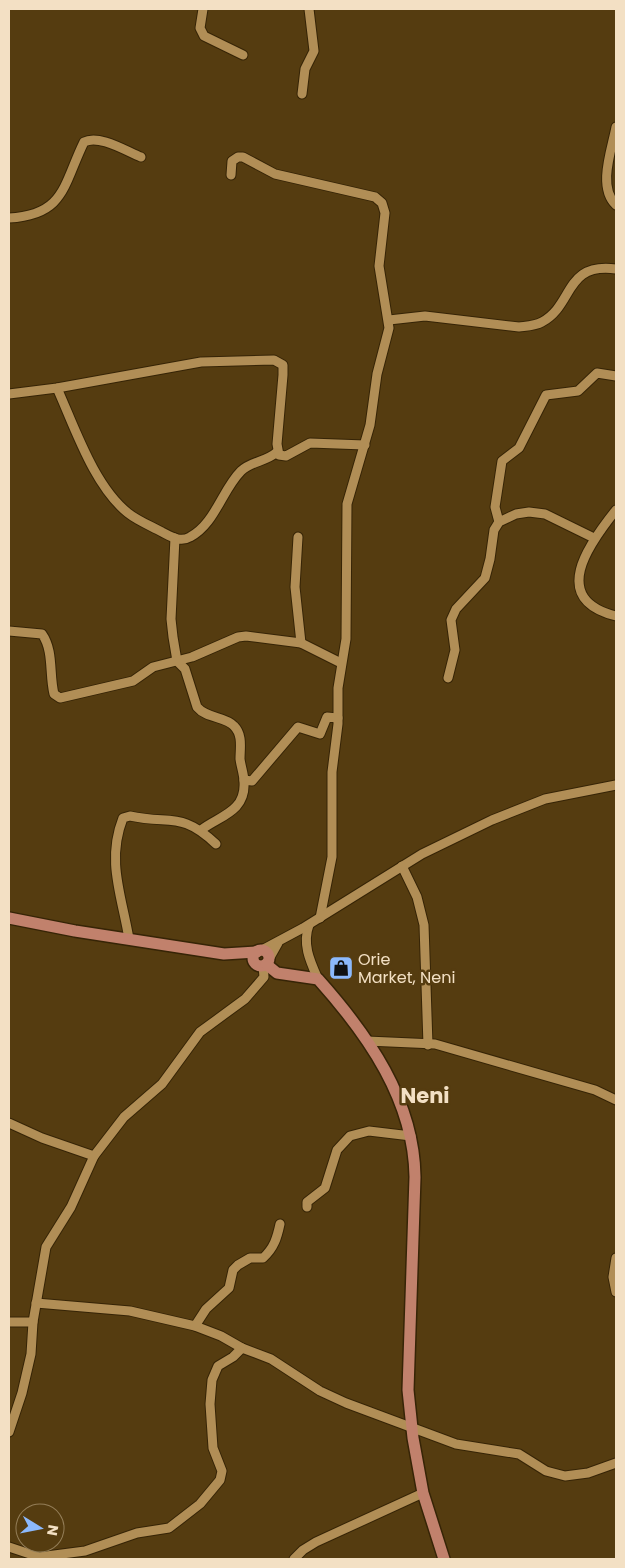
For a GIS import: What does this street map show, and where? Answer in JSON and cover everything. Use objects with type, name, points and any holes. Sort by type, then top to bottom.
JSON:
[{"type":"main road","points":[[9,918],[129,939],[262,959],[277,973],[318,979],[366,1041],[397,1094],[415,1154],[408,1390],[412,1429],[423,1493],[444,1559]]},
{"type":"street","points":[[204,9],[200,28],[204,36],[243,55]]},
{"type":"street","points":[[302,94],[305,69],[314,51],[309,9]]},
{"type":"street","points":[[616,127],[607,176],[608,191],[616,205]]},
{"type":"street","points":[[9,218],[33,214],[52,206],[62,190],[84,142],[89,139],[100,141],[141,157]]},
{"type":"street","points":[[231,175],[232,161],[238,157],[243,157],[275,174],[379,200],[385,213],[378,266],[389,320],[387,339],[377,374],[370,425],[346,504],[346,639],[341,663],[338,718],[332,772],[332,857],[320,918]]},
{"type":"street","points":[[389,320],[425,316],[519,327],[534,325],[543,322],[553,313],[580,276],[592,269],[616,269]]},
{"type":"street","points":[[9,394],[57,388],[201,362],[274,360],[283,365],[277,452],[269,458],[248,465],[239,473],[222,501],[196,533],[189,538],[175,538],[128,513],[106,489],[87,456],[57,388]]},
{"type":"street","points":[[499,522],[496,506],[502,461],[519,448],[543,398],[551,393],[578,391],[597,373],[616,376]]},
{"type":"street","points":[[277,452],[286,456],[310,443],[365,445]]},
{"type":"street","points":[[616,510],[594,538],[579,577],[580,593],[600,611],[616,616]]},
{"type":"street","points":[[448,678],[455,650],[452,620],[456,609],[485,578],[494,530],[499,522],[516,514],[529,512],[545,514],[594,538]]},
{"type":"street","points":[[298,537],[295,587],[301,643]]},
{"type":"street","points":[[175,538],[171,619],[177,661],[184,669],[197,707],[208,715],[231,723],[238,731],[241,770],[244,780],[240,800],[233,811],[201,830]]},
{"type":"street","points":[[9,631],[37,632],[42,634],[49,650],[50,681],[54,694],[60,698],[133,681],[152,667],[177,661],[238,637],[246,636],[301,643],[341,663]]},
{"type":"street","points":[[244,780],[252,781],[284,741],[298,727],[320,734],[327,717],[338,718]]},
{"type":"street","points":[[9,1432],[29,1362],[33,1322],[46,1247],[71,1207],[94,1156],[124,1117],[162,1084],[200,1032],[252,993],[264,977],[262,959],[278,942],[309,925],[422,854],[519,808],[576,792],[616,785]]},
{"type":"street","points":[[129,939],[114,874],[116,842],[123,818],[130,816],[180,820],[201,830],[216,844]]},
{"type":"street","points":[[402,866],[417,897],[424,925],[428,1044]]},
{"type":"street","points":[[309,925],[306,940],[308,957],[318,979]]},
{"type":"street","points":[[366,1041],[435,1044],[595,1090],[616,1100]]},
{"type":"street","points":[[9,1124],[94,1156]]},
{"type":"street","points":[[307,1207],[307,1202],[325,1188],[337,1150],[350,1136],[369,1131],[411,1136]]},
{"type":"street","points":[[195,1326],[206,1309],[229,1288],[233,1270],[238,1265],[250,1258],[263,1258],[268,1254],[277,1241],[280,1224]]},
{"type":"street","points":[[616,1258],[613,1278],[616,1292]]},
{"type":"street","points":[[36,1303],[130,1311],[195,1326],[271,1360],[320,1391],[412,1429],[456,1444],[519,1454],[546,1471],[565,1476],[588,1473],[616,1463]]},
{"type":"street","points":[[9,1322],[33,1322]]},
{"type":"street","points":[[9,1547],[39,1557],[85,1551],[137,1533],[169,1528],[200,1504],[220,1480],[222,1471],[213,1448],[210,1404],[212,1380],[218,1366],[233,1357],[242,1348]]},
{"type":"street","points":[[294,1559],[303,1550],[316,1542],[423,1493]]},
{"type":"place","name":"Orie Market, Neni","points":[[341,968]]},
{"type":"district","name":"Neni","points":[[425,1096]]}]
